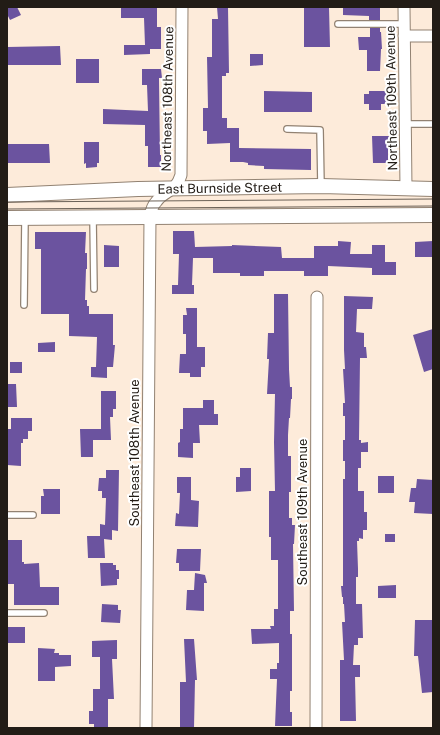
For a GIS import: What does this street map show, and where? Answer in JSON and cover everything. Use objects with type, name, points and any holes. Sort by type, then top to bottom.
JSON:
[{"type":"street","name":"Northeast 108th Avenue","points":[[173,188],[179,182],[181,175],[182,7]]},
{"type":"street","name":"Northeast 109th Avenue","points":[[404,7],[406,189]]},
{"type":"street","points":[[404,36],[433,36]]},
{"type":"street","name":"East Burnside Street","points":[[7,195],[173,188],[321,186],[433,189]]},
{"type":"street","name":"Southeast 108th Avenue","points":[[146,728],[150,216],[156,201],[173,188]]},
{"type":"street","points":[[7,218],[433,215]]},
{"type":"street","name":"Southeast 109th Avenue","points":[[316,728],[317,297]]},
{"type":"lane","points":[[338,24],[404,24]]},
{"type":"lane","points":[[405,124],[433,124]]},
{"type":"lane","points":[[288,129],[320,130],[321,186]]},
{"type":"lane","points":[[93,217],[94,289]]},
{"type":"lane","points":[[24,305],[25,218]]},
{"type":"lane","points":[[7,515],[33,515]]},
{"type":"lane","points":[[7,612],[44,613]]},
{"type":"building","points":[[7,7],[17,7],[21,15],[10,20],[7,14]]},
{"type":"building","points":[[121,7],[157,7],[157,27],[161,27],[161,49],[150,49],[150,54],[124,55],[124,45],[145,45],[144,18],[121,18]]},
{"type":"building","points":[[217,7],[228,7],[229,73],[226,73],[226,76],[222,76],[222,118],[227,118],[227,128],[239,128],[239,148],[311,149],[311,170],[264,169],[264,166],[248,165],[248,163],[243,162],[230,162],[230,143],[207,144],[207,131],[203,131],[203,108],[208,108],[207,57],[212,57],[212,19],[218,19]]},
{"type":"building","points":[[304,7],[329,7],[330,47],[304,47]]},
{"type":"building","points":[[343,7],[380,7],[380,20],[369,20],[369,16],[343,15]]},
{"type":"building","points":[[370,28],[380,28],[381,32],[382,49],[380,71],[367,71],[367,50],[359,50],[358,37],[370,37]]},
{"type":"building","points":[[60,46],[61,65],[7,65],[7,47]]},
{"type":"building","points":[[250,54],[263,54],[263,65],[250,66]]},
{"type":"building","points":[[76,59],[99,59],[99,83],[76,83]]},
{"type":"building","points":[[142,69],[161,69],[162,78],[159,78],[159,80],[161,167],[148,167],[148,146],[145,146],[145,125],[103,124],[103,109],[148,111],[147,85],[142,85]]},
{"type":"building","points":[[264,91],[312,92],[312,112],[264,112]]},
{"type":"building","points":[[369,91],[387,91],[387,104],[381,104],[381,110],[369,110],[369,104],[364,104],[364,94],[369,94]]},
{"type":"building","points":[[372,136],[391,136],[391,145],[388,145],[388,163],[373,163]]},
{"type":"building","points":[[84,142],[99,142],[99,163],[97,163],[97,167],[86,168],[86,163],[84,164]]},
{"type":"building","points":[[7,144],[49,144],[50,163],[7,163]]},
{"type":"building","points":[[173,231],[194,231],[195,247],[232,245],[281,247],[282,258],[314,258],[314,246],[338,246],[338,241],[351,242],[350,254],[372,254],[372,245],[385,245],[385,262],[396,262],[396,275],[372,275],[372,268],[328,266],[328,276],[304,276],[304,271],[264,271],[264,276],[240,276],[240,273],[213,273],[213,258],[193,258],[192,285],[194,285],[194,294],[172,294],[172,285],[178,285],[179,254],[173,254]]},
{"type":"building","points":[[35,232],[86,232],[85,253],[87,253],[87,269],[85,300],[87,300],[87,306],[89,306],[89,314],[113,314],[113,345],[115,345],[113,367],[107,367],[107,378],[91,377],[91,367],[96,367],[97,337],[69,336],[69,314],[41,314],[41,249],[35,249]]},
{"type":"building","points":[[433,241],[433,257],[415,257],[415,242]]},
{"type":"building","points":[[104,245],[119,246],[119,267],[104,267]]},
{"type":"building","points":[[274,294],[288,294],[289,369],[290,387],[292,387],[288,435],[288,456],[291,456],[289,518],[292,518],[292,525],[295,525],[293,544],[294,611],[290,611],[290,634],[292,634],[292,691],[290,691],[290,712],[292,712],[292,726],[275,726],[277,679],[270,679],[270,669],[277,669],[277,663],[279,663],[279,643],[252,644],[251,629],[271,629],[270,626],[274,626],[274,609],[278,609],[278,560],[271,560],[271,537],[269,537],[269,491],[275,491],[275,394],[267,394],[269,359],[267,359],[268,333],[274,333]]},
{"type":"building","points":[[344,296],[373,297],[372,309],[357,309],[356,332],[364,333],[364,347],[366,347],[367,358],[360,358],[359,440],[361,440],[361,443],[368,442],[368,452],[361,452],[361,468],[358,468],[358,491],[364,491],[364,512],[367,512],[367,530],[363,530],[363,539],[359,538],[359,541],[357,541],[358,577],[356,577],[356,604],[362,604],[363,638],[358,638],[358,645],[354,645],[353,665],[360,665],[360,677],[355,677],[356,721],[340,721],[340,660],[344,660],[342,622],[345,622],[341,586],[343,586],[343,479],[345,479],[345,461],[343,461],[343,440],[345,440],[345,416],[343,416],[343,403],[345,403],[343,369],[345,369]]},
{"type":"building","points":[[186,308],[197,308],[197,347],[205,347],[205,367],[201,367],[201,377],[190,377],[190,373],[179,373],[180,354],[186,354],[186,334],[183,334],[183,315],[187,315]]},
{"type":"building","points":[[433,329],[433,369],[424,372],[413,335]]},
{"type":"building","points":[[55,342],[55,352],[38,352],[38,343]]},
{"type":"building","points":[[10,362],[22,362],[22,373],[10,373]]},
{"type":"building","points":[[7,384],[16,384],[17,407],[7,407]]},
{"type":"building","points":[[101,391],[116,391],[116,409],[113,409],[113,417],[110,417],[111,440],[93,440],[93,457],[81,457],[80,429],[101,429]]},
{"type":"building","points":[[203,400],[214,400],[214,414],[218,414],[218,425],[199,425],[200,443],[193,443],[193,458],[178,457],[180,429],[183,429],[183,408],[203,408]]},
{"type":"building","points":[[11,418],[32,418],[32,431],[28,431],[28,439],[23,439],[23,443],[21,443],[21,466],[7,465],[7,429],[11,429]]},
{"type":"building","points":[[240,468],[251,468],[251,491],[236,492],[236,477],[240,477]]},
{"type":"building","points":[[106,470],[119,470],[118,531],[112,530],[112,540],[104,539],[105,558],[88,558],[87,536],[100,536],[100,524],[105,525],[106,498],[102,498],[102,491],[98,491],[99,478],[106,478]]},
{"type":"building","points":[[378,476],[394,476],[394,493],[378,493]]},
{"type":"building","points":[[177,477],[191,477],[191,500],[199,501],[198,527],[175,526],[176,513],[179,514],[180,493],[177,493]]},
{"type":"building","points":[[417,479],[433,480],[433,514],[414,513],[415,502],[409,502],[411,488],[416,488]]},
{"type":"building","points":[[43,489],[60,489],[60,514],[41,514],[41,496],[44,496]]},
{"type":"building","points":[[385,534],[395,534],[395,542],[385,542]]},
{"type":"building","points":[[7,540],[22,540],[22,562],[24,562],[24,564],[39,563],[40,587],[59,587],[59,605],[14,605],[14,584],[7,584]]},
{"type":"building","points":[[177,549],[201,549],[200,571],[179,571],[179,563],[176,563]]},
{"type":"building","points":[[100,563],[113,563],[113,565],[116,565],[116,570],[119,570],[117,585],[101,586]]},
{"type":"building","points":[[195,573],[205,575],[207,583],[204,583],[204,611],[186,610],[187,590],[194,590]]},
{"type":"building","points":[[396,585],[396,598],[378,598],[378,586]]},
{"type":"building","points":[[102,604],[118,605],[118,610],[121,610],[120,623],[101,622]]},
{"type":"building","points":[[415,620],[433,620],[433,692],[422,693],[418,656],[414,656]]},
{"type":"building","points":[[7,627],[25,627],[25,643],[7,643]]},
{"type":"building","points":[[184,639],[194,639],[197,680],[195,680],[194,728],[180,728],[180,682],[186,682]]},
{"type":"building","points":[[117,640],[117,659],[112,659],[114,699],[108,699],[108,728],[94,728],[94,724],[89,724],[89,711],[93,711],[93,689],[100,689],[100,657],[92,657],[92,641]]},
{"type":"building","points":[[38,648],[55,649],[54,653],[59,653],[59,655],[71,655],[71,666],[55,667],[55,681],[38,681]]},
{"type":"tram line","points":[[7,202],[433,199]]},
{"type":"tram line","points":[[7,209],[433,206]]}]
